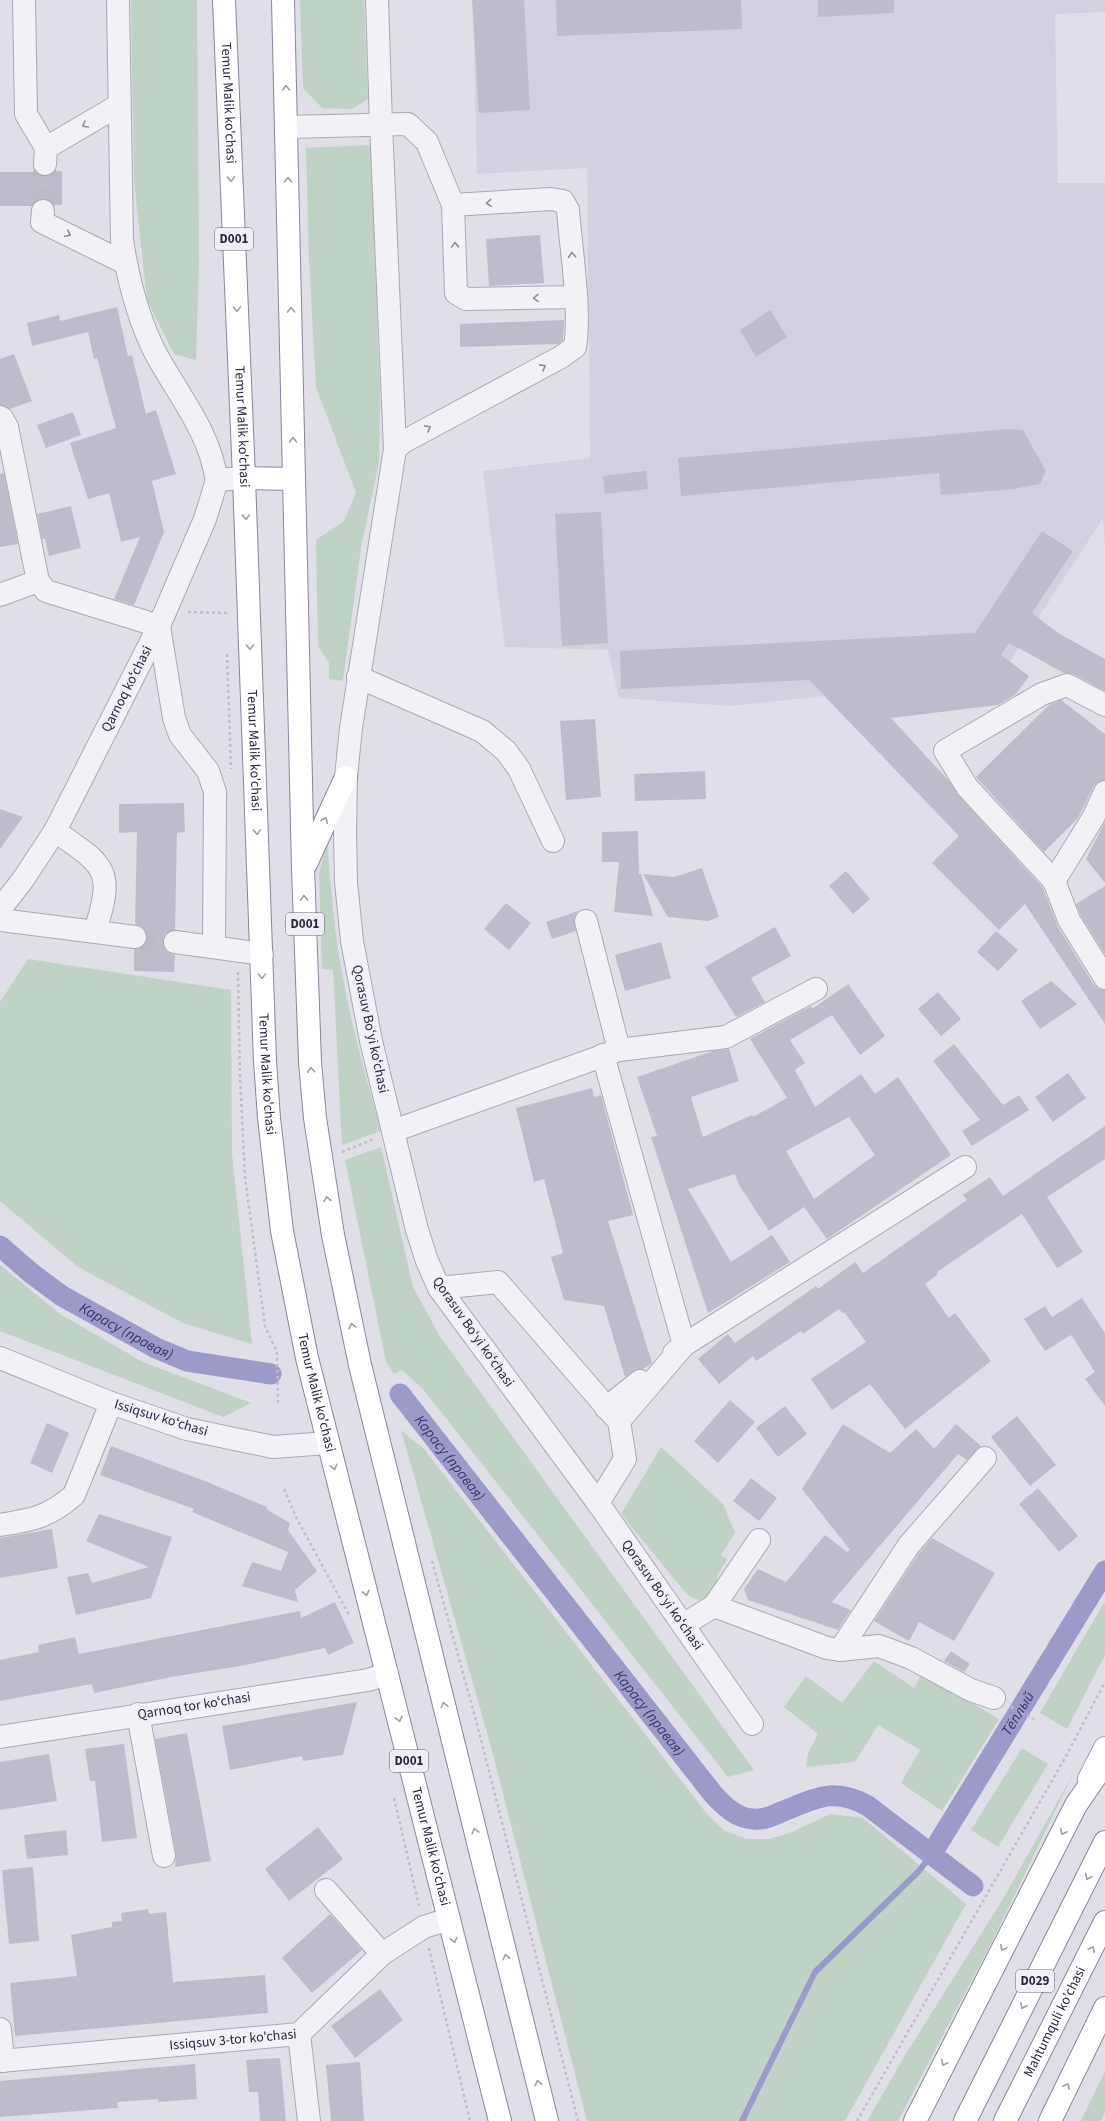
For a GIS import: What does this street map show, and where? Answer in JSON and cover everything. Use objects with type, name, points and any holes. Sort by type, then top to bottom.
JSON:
[{"type":"main road","name":"Temur Malik ko'chasi","points":[[224,0],[244,478],[265,1061],[275,1174],[282,1231],[307,1358],[328,1444],[388,1674],[500,2121]]},
{"type":"main road","name":"D001","points":[[283,0],[303,868],[310,1062],[315,1118],[333,1235],[360,1365],[547,2121]]},
{"type":"main road","points":[[244,478],[294,479]]},
{"type":"main road","points":[[303,868],[346,777]]},
{"type":"main road","points":[[915,2121],[1105,1748]]},
{"type":"main road","points":[[1076,1805],[1105,1763]]},
{"type":"main road","name":"D029","points":[[965,2121],[1105,1842]]},
{"type":"main road","name":"Mahtumquli ko'chasi","points":[[1005,2121],[1105,1922]]},
{"type":"main road","points":[[1050,2121],[1105,2008]]},
{"type":"street","points":[[24,0],[26,114],[45,156],[119,105]]},
{"type":"street","points":[[118,0],[122,240],[125,263],[135,300],[147,334],[156,353],[194,418],[210,453],[217,480],[244,478]]},
{"type":"street","name":"Qorasuv Bo‘yi koʻchasi","points":[[377,0],[395,449],[358,677],[346,777],[345,830],[346,882],[352,941],[371,1041],[417,1230],[427,1261],[439,1288],[598,1503],[752,1724]]},
{"type":"street","points":[[287,127],[408,124],[427,142],[454,205],[456,293],[460,297],[466,299],[575,297]]},
{"type":"street","points":[[395,449],[405,441],[548,364],[575,347],[577,336],[568,210],[563,201],[551,199],[454,205]]},
{"type":"street","points":[[43,211],[42,222],[125,263]]},
{"type":"street","points":[[0,417],[7,427],[38,581],[46,591],[159,626],[174,718],[180,735],[208,771],[214,792],[214,946]]},
{"type":"street","name":"Qarnoq koʻchasi","points":[[0,909],[22,881],[55,831],[159,626],[205,519],[217,480]]},
{"type":"street","points":[[0,594],[38,581]]},
{"type":"street","points":[[358,677],[482,731],[506,752],[519,769],[553,841]]},
{"type":"street","points":[[1105,705],[1066,685],[1042,694],[944,751],[967,788],[1054,881],[1069,920],[1105,978]]},
{"type":"street","points":[[1054,881],[1093,818],[1105,792]]},
{"type":"street","points":[[55,831],[92,857],[103,871],[105,890],[102,908],[95,932]]},
{"type":"street","points":[[0,920],[135,937]]},
{"type":"street","points":[[586,921],[611,1052],[684,1345]]},
{"type":"street","points":[[175,942],[214,946],[262,954]]},
{"type":"street","points":[[393,1131],[611,1052],[726,1037],[816,989]]},
{"type":"street","points":[[613,1414],[684,1345],[966,1167]]},
{"type":"street","points":[[439,1288],[498,1282],[613,1414],[625,1458],[598,1503]]},
{"type":"street","name":"Issiqsuv koʻchasi","points":[[0,1358],[111,1403],[187,1429],[273,1447],[328,1444]]},
{"type":"street","points":[[0,1525],[43,1516],[62,1506],[74,1495],[111,1403]]},
{"type":"street","points":[[840,1650],[909,1546],[986,1458]]},
{"type":"street","points":[[683,1625],[714,1606],[760,1540]]},
{"type":"street","points":[[714,1606],[827,1648],[840,1650],[879,1646],[911,1658],[971,1690],[1001,1702]]},
{"type":"street","name":"Qarnoq tor koʻchasi","points":[[0,1737],[138,1714],[368,1680],[388,1674]]},
{"type":"street","points":[[138,1714],[164,1856]]},
{"type":"street","points":[[326,1890],[382,1954]]},
{"type":"street","name":"Issiqsuv 3-tor ko'chasi","points":[[1,2061],[299,2034],[382,1954],[424,1927],[449,1919]]},
{"type":"street","points":[[0,2029],[1,2061]]},
{"type":"street","points":[[299,2034],[309,2121]]},
{"type":"path","points":[[337,1154],[393,1131]]},
{"type":"path","points":[[284,1489],[297,1519],[352,1620]]},
{"type":"path","points":[[431,1556],[477,1724],[578,2121]]},
{"type":"path","points":[[857,2121],[1065,1758],[1105,1682]]},
{"type":"path","points":[[1001,1702],[1034,1719]]},
{"type":"path","points":[[394,1796],[470,2121]]},
{"type":"shaded area","points":[[473,0],[1105,0],[1105,12],[1055,14],[1058,183],[1105,183],[1105,547],[1103,518],[1000,677],[731,706],[619,698],[608,650],[505,647],[483,471],[590,458],[587,168],[477,174]]},
{"type":"green space","points":[[131,0],[197,0],[199,263],[196,360],[174,354],[147,300],[134,181]]},
{"type":"green space","points":[[300,0],[364,0],[368,99],[352,109],[322,108],[303,88]]},
{"type":"green space","points":[[371,145],[380,397],[379,462],[361,548],[343,681],[329,679],[329,663],[318,646],[316,540],[344,521],[356,493],[316,387],[309,260],[306,148]]},
{"type":"green space","points":[[327,842],[335,927],[343,978],[355,1036],[381,1131],[342,1145],[333,970],[322,969],[319,874]]},
{"type":"green space","points":[[28,959],[231,990],[232,1153],[252,1344],[183,1323],[78,1267],[0,1201],[0,1002]]},
{"type":"green space","points":[[381,1147],[413,1287],[439,1335],[754,1770],[728,1777],[423,1389],[402,1370],[394,1374],[386,1362],[345,1160]]},
{"type":"green space","points":[[0,1265],[60,1314],[143,1362],[251,1403],[223,1417],[0,1331]]},
{"type":"green space","points":[[401,1430],[424,1449],[707,1814],[725,1831],[747,1839],[769,1839],[790,1833],[830,1814],[863,1818],[966,1904],[845,2121],[587,2121],[491,1747]]},
{"type":"green space","points":[[661,1447],[723,1504],[735,1533],[721,1555],[727,1559],[717,1576],[718,1594],[709,1598],[701,1600],[686,1593],[621,1514]]},
{"type":"green space","points":[[1105,1601],[1105,1655],[1067,1729],[1040,1713]]},
{"type":"green space","points":[[874,1661],[914,1688],[922,1673],[999,1719],[942,1811],[901,1783],[920,1750],[878,1725],[855,1762],[806,1767],[808,1753],[818,1734],[784,1707],[806,1676],[842,1703]]},
{"type":"green space","points":[[1022,1748],[1048,1764],[998,1847],[971,1830]]},
{"type":"green space","points":[[1073,1774],[994,1938],[898,2121],[867,2121],[904,2057],[1003,1899]]},
{"type":"green space","points":[[1105,2071],[1105,2112],[1101,2121],[1081,2121]]},
{"type":"building","points":[[472,0],[524,0],[530,110],[479,113]]},
{"type":"building","points":[[556,0],[741,0],[742,29],[557,36]]},
{"type":"building","points":[[818,0],[894,0],[894,13],[818,17]]},
{"type":"building","points":[[55,171],[62,171],[62,205],[54,205],[50,201],[44,199],[37,200],[32,206],[0,206],[0,172],[36,172],[45,176]]},
{"type":"building","points":[[540,235],[544,283],[489,286],[486,239]]},
{"type":"building","points":[[117,307],[128,356],[132,355],[146,414],[156,410],[176,474],[152,481],[164,532],[134,605],[114,599],[140,537],[121,542],[109,493],[88,499],[70,443],[116,428],[97,358],[94,359],[88,332],[32,346],[27,323],[59,315],[60,321]]},
{"type":"building","points":[[770,310],[787,337],[756,357],[740,330]]},
{"type":"building","points":[[564,320],[563,340],[558,344],[460,347],[460,324]]},
{"type":"building","points":[[14,354],[32,401],[10,409],[0,405],[0,359]]},
{"type":"building","points":[[73,412],[81,435],[46,448],[37,425]]},
{"type":"building","points":[[1009,429],[1023,430],[1046,471],[1040,484],[1014,489],[941,495],[939,473],[681,496],[678,458]]},
{"type":"building","points":[[646,471],[648,489],[605,494],[603,476]]},
{"type":"building","points":[[4,473],[18,544],[0,547],[0,474]]},
{"type":"building","points":[[71,506],[81,548],[49,556],[45,539],[42,539],[37,514]]},
{"type":"building","points":[[601,512],[608,643],[562,646],[555,514]]},
{"type":"building","points":[[1042,531],[1073,551],[1032,613],[1058,633],[1105,659],[1105,691],[1073,674],[1064,673],[1009,643],[1001,655],[1029,676],[1015,695],[998,705],[891,718],[949,781],[958,795],[1043,888],[1058,927],[1094,985],[1099,989],[1105,990],[1105,1024],[1025,904],[999,930],[932,863],[959,836],[809,680],[621,689],[620,651],[975,633]]},
{"type":"building","points":[[1061,700],[1105,734],[1105,780],[1098,782],[1094,786],[1078,818],[1044,852],[976,777],[1049,705]]},
{"type":"building","points":[[595,719],[601,797],[566,800],[560,721]]},
{"type":"building","points":[[705,771],[706,799],[635,801],[634,774]]},
{"type":"building","points":[[184,803],[185,832],[177,833],[175,930],[165,934],[163,941],[167,952],[175,955],[174,972],[134,971],[134,949],[145,945],[147,938],[143,927],[135,924],[137,832],[119,833],[119,804]]},
{"type":"building","points":[[0,809],[23,817],[0,849]]},
{"type":"building","points":[[1105,822],[1105,883],[1086,859]]},
{"type":"building","points":[[638,831],[639,874],[641,874],[653,916],[614,912],[619,862],[602,862],[602,832]]},
{"type":"building","points":[[702,868],[719,917],[708,921],[668,917],[643,874],[674,877]]},
{"type":"building","points":[[846,871],[870,899],[853,914],[829,886]]},
{"type":"building","points":[[1105,886],[1105,954],[1080,914],[1076,904]]},
{"type":"building","points":[[506,903],[531,923],[509,950],[484,929]]},
{"type":"building","points":[[578,911],[574,918],[576,931],[552,939],[546,922]]},
{"type":"building","points":[[775,927],[791,956],[751,978],[765,1002],[736,1017],[705,967]]},
{"type":"building","points":[[996,931],[1018,950],[998,971],[977,952]]},
{"type":"building","points":[[661,942],[671,978],[625,991],[615,955]]},
{"type":"building","points":[[1051,981],[1077,1004],[1040,1029],[1021,1001]]},
{"type":"building","points":[[848,984],[885,1036],[860,1055],[832,1015],[790,1040],[805,1063],[795,1070],[815,1107],[861,1074],[875,1094],[898,1077],[951,1155],[827,1239],[804,1207],[769,1231],[739,1185],[735,1174],[688,1189],[731,1262],[772,1235],[790,1262],[708,1313],[651,1137],[657,1136],[637,1077],[713,1051],[729,1049],[739,1081],[691,1097],[703,1137],[752,1115],[753,1117],[787,1098],[750,1039],[811,1006],[812,1009]],"holes":[[[849,1117],[875,1155],[814,1199],[786,1151]]]},
{"type":"building","points":[[938,992],[961,1019],[941,1036],[918,1009]]},
{"type":"building","points":[[954,1044],[1003,1105],[1019,1095],[1029,1110],[972,1146],[962,1131],[980,1120],[933,1061]]},
{"type":"building","points":[[1068,1073],[1086,1098],[1053,1122],[1035,1097]]},
{"type":"building","points":[[592,1088],[594,1097],[601,1095],[633,1215],[608,1221],[652,1363],[643,1369],[633,1371],[625,1377],[604,1306],[564,1300],[551,1257],[563,1253],[544,1179],[534,1182],[516,1108]]},
{"type":"building","points":[[1105,1126],[1105,1159],[1047,1197],[1083,1252],[1057,1268],[1022,1214],[937,1272],[938,1274],[925,1284],[949,1318],[955,1313],[991,1361],[905,1429],[870,1384],[832,1410],[811,1379],[866,1342],[844,1312],[843,1314],[839,1309],[803,1334],[801,1331],[756,1361],[753,1356],[719,1384],[698,1359],[728,1334],[735,1343],[816,1286],[818,1289],[855,1262],[863,1273],[967,1200],[963,1195],[990,1177],[1003,1196]]},
{"type":"building","points":[[1082,1298],[1105,1333],[1105,1406],[1085,1379],[1095,1372],[1071,1335],[1045,1351],[1024,1319],[1045,1306],[1052,1317]]},
{"type":"building","points":[[730,1400],[755,1422],[718,1463],[694,1441]]},
{"type":"building","points":[[785,1406],[807,1434],[778,1457],[756,1428]]},
{"type":"building","points":[[1017,1416],[1056,1465],[1030,1486],[991,1437]]},
{"type":"building","points":[[47,1423],[69,1433],[52,1473],[30,1463]]},
{"type":"building","points":[[843,1424],[890,1453],[916,1429],[934,1449],[956,1424],[981,1446],[967,1460],[958,1454],[832,1602],[851,1610],[838,1630],[748,1600],[744,1589],[758,1569],[786,1582],[825,1535],[847,1552],[850,1550],[802,1489]]},
{"type":"building","points":[[111,1446],[205,1481],[267,1507],[266,1509],[290,1523],[288,1530],[317,1571],[295,1590],[298,1602],[242,1586],[252,1562],[281,1571],[288,1552],[192,1512],[194,1509],[100,1475]]},
{"type":"building","points":[[751,1478],[777,1498],[759,1521],[733,1501]]},
{"type":"building","points":[[1038,1488],[1078,1536],[1059,1552],[1019,1504]]},
{"type":"building","points":[[99,1514],[172,1537],[151,1598],[76,1615],[67,1577],[88,1573],[92,1583],[149,1567],[86,1541]]},
{"type":"building","points":[[52,1529],[58,1568],[0,1578],[0,1538]]},
{"type":"building","points":[[932,1538],[995,1573],[954,1641],[919,1622],[909,1641],[874,1621],[919,1553]]},
{"type":"building","points":[[335,1602],[354,1643],[328,1655],[325,1648],[246,1665],[171,1677],[94,1693],[92,1684],[0,1701],[0,1660],[39,1652],[38,1645],[75,1637],[79,1654],[300,1611],[301,1618]]},
{"type":"building","points":[[951,1651],[970,1664],[964,1672],[944,1661]]},
{"type":"building","points":[[357,1702],[343,1755],[303,1761],[302,1756],[230,1770],[222,1726]]},
{"type":"building","points":[[187,1733],[211,1861],[175,1867],[176,1854],[155,1739]]},
{"type":"building","points":[[124,1744],[137,1838],[102,1842],[95,1781],[90,1781],[85,1749]]},
{"type":"building","points":[[49,1754],[57,1801],[0,1810],[0,1762]]},
{"type":"building","points":[[318,1827],[343,1859],[289,1901],[265,1869]]},
{"type":"building","points":[[66,1830],[68,1855],[27,1859],[24,1835]]},
{"type":"building","points":[[33,1867],[39,1941],[9,1944],[2,1870]]},
{"type":"building","points":[[148,1909],[149,1914],[166,1912],[173,1982],[265,1975],[268,2013],[15,2036],[10,1983],[77,1976],[71,1935],[112,1927],[112,1922],[122,1921],[121,1913]]},
{"type":"building","points":[[330,1914],[362,1950],[312,1993],[282,1958]]},
{"type":"building","points":[[380,1989],[403,2020],[355,2058],[331,2026]]},
{"type":"building","points":[[280,2058],[286,2121],[260,2121],[258,2092],[249,2092],[246,2060]]},
{"type":"building","points":[[360,2062],[364,2121],[331,2121],[326,2065]]},
{"type":"building","points":[[195,2064],[197,2099],[158,2102],[158,2099],[117,2102],[118,2108],[0,2117],[0,2081]]},
{"type":"waterway","name":"Карасу (правая)","points":[[0,1246],[31,1273],[62,1296],[156,1348],[187,1361],[271,1374]]},
{"type":"waterway","name":"Карасу (правая)","points":[[400,1394],[713,1794],[726,1807],[742,1817],[757,1819],[771,1816],[814,1799],[824,1797],[834,1796],[856,1800],[868,1806],[973,1886]]},
{"type":"waterway","name":"Тёплый","points":[[931,1855],[1105,1571]]},
{"type":"waterway","points":[[742,2121],[815,1972],[919,1871],[931,1855]]},
{"type":"tunnel","points":[[43,211],[45,164]]},
{"type":"tunnel","points":[[135,937],[175,942]]}]
